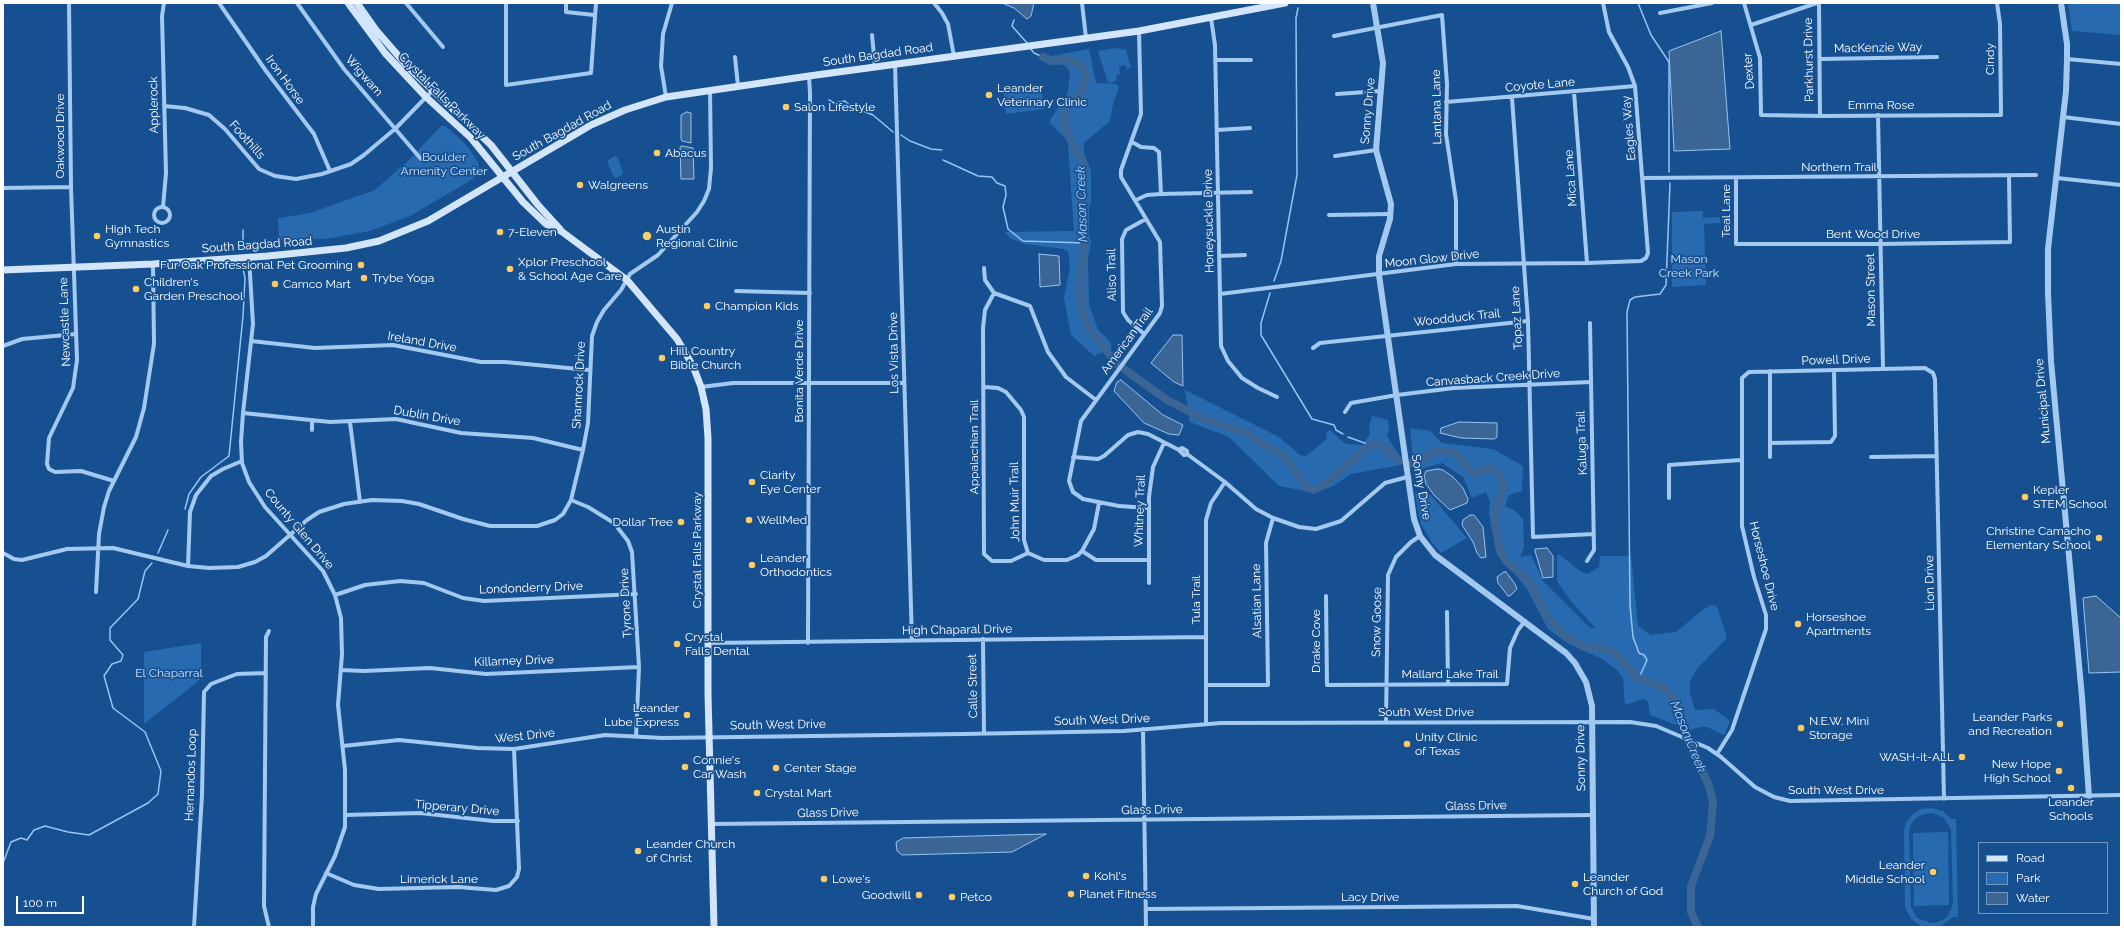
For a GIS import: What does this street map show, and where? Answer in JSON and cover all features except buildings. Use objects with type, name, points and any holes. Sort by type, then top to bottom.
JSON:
[{"type":"main road","name":"Crystal Falls Parkway","points":[[348,3],[358,5],[390,47],[432,91],[491,145],[538,205],[562,231],[627,280],[677,339],[693,366],[701,387],[706,409],[708,438],[709,736],[714,927]]},
{"type":"main road","name":"South Bagdad Road","points":[[3,270],[152,264],[324,252],[378,241],[428,221],[512,171],[608,117],[666,97],[1139,31],[1285,3]]},
{"type":"main road","name":"Crystal Falls Parkway","points":[[358,5],[385,53],[426,97],[471,138],[522,202],[546,224],[562,231]]},
{"type":"main road","points":[[471,138],[477,132]]},
{"type":"street","name":"Oakwood Drive","points":[[69,3],[70,187],[73,268]]},
{"type":"street","name":"Applerock","points":[[163,207],[166,173],[162,16],[164,3]]},
{"type":"street","name":"Iron Horse","points":[[219,3],[266,71],[314,134],[330,171]]},
{"type":"street","name":"Wigwam","points":[[296,3],[344,69],[422,158]]},
{"type":"street","points":[[406,3],[443,47]]},
{"type":"street","points":[[506,3],[506,85],[591,73],[596,3]]},
{"type":"street","points":[[566,3],[566,12],[594,15]]},
{"type":"street","points":[[666,97],[661,66],[663,42],[672,3]]},
{"type":"street","points":[[934,3],[948,24],[954,56]]},
{"type":"street","points":[[1082,3],[1086,38]]},
{"type":"street","name":"Sonny Drive","points":[[1373,3],[1382,63],[1376,150],[1389,192],[1391,214],[1379,256],[1379,275],[1397,395],[1406,477],[1414,520],[1420,536],[1442,561],[1525,621],[1566,653],[1579,668],[1590,692],[1592,722],[1594,927]]},
{"type":"street","name":"Eagles Way","points":[[1604,3],[1609,32],[1628,67],[1635,86],[1648,253],[1646,258]]},
{"type":"street","points":[[1660,14],[1712,3]]},
{"type":"street","name":"Dexter","points":[[1744,3],[1760,58],[1761,115]]},
{"type":"street","points":[[1751,25],[1818,3]]},
{"type":"street","name":"Parkhurst Drive","points":[[1818,3],[1820,116]]},
{"type":"street","name":"Cindy","points":[[1997,3],[2000,24],[2001,115]]},
{"type":"street","name":"Municipal Drive","points":[[2061,3],[2067,44],[2067,59],[2063,117],[2047,265],[2049,337],[2089,796]]},
{"type":"street","name":"Lantana Lane","points":[[1377,28],[1442,15],[1446,134],[1456,201],[1456,264]]},
{"type":"street","name":"Honeysuckle Drive","points":[[1210,18],[1215,40],[1221,346],[1228,361],[1242,378],[1277,397]]},
{"type":"street","points":[[1334,36],[1377,28]]},
{"type":"street","name":"American Trail","points":[[1139,31],[1141,114],[1121,170],[1121,177],[1162,246],[1162,302],[1160,313],[1079,425],[1069,477],[1070,489],[1079,497],[1127,507],[1148,508]]},
{"type":"street","points":[[872,35],[875,67]]},
{"type":"street","points":[[735,57],[738,86]]},
{"type":"street","name":"MacKenzie Way","points":[[1820,59],[1937,57]]},
{"type":"street","points":[[2067,59],[2121,64]]},
{"type":"street","points":[[1215,60],[1250,60]]},
{"type":"street","name":"Los Vista Drive","points":[[895,64],[912,641]]},
{"type":"street","name":"Bonita Verde Drive","points":[[808,643],[810,293],[809,76]]},
{"type":"street","name":"Coyote Lane","points":[[1446,102],[1512,98],[1635,86]]},
{"type":"street","name":"Shamrock Drive","points":[[571,500],[588,423],[589,370],[592,336],[597,322],[630,274],[658,255],[704,201],[709,189],[711,168],[710,90]]},
{"type":"street","name":"Foothills","points":[[164,106],[185,108],[209,115],[225,129],[259,169],[275,176],[296,179],[330,171],[351,164],[396,128],[432,91]]},
{"type":"street","points":[[1337,94],[1380,91]]},
{"type":"street","name":"Mica Lane","points":[[1574,92],[1587,263]]},
{"type":"street","name":"Topaz Lane","points":[[1512,98],[1528,321],[1533,537],[1594,534]]},
{"type":"street","name":"Emma Rose","points":[[1761,115],[2001,115]]},
{"type":"street","name":"Mason Street","points":[[1878,115],[1883,368]]},
{"type":"street","points":[[2063,117],[2121,124]]},
{"type":"street","points":[[1217,130],[1250,128]]},
{"type":"street","points":[[1132,142],[1140,147],[1154,148],[1159,152],[1161,194]]},
{"type":"street","points":[[1335,156],[1376,150]]},
{"type":"street","name":"Northern Trail","points":[[1643,178],[2036,175]]},
{"type":"street","name":"Bent Wood Drive","points":[[1736,244],[2010,242],[2009,176]]},
{"type":"street","name":"Teal Lane","points":[[1736,178],[1736,244]]},
{"type":"street","points":[[2057,178],[2121,185]]},
{"type":"street","points":[[3,188],[70,187]]},
{"type":"street","points":[[1136,200],[1147,195],[1161,194],[1252,192]]},
{"type":"street","points":[[1329,215],[1391,214]]},
{"type":"street","name":"Aliso Trail","points":[[1144,334],[1126,318],[1123,312],[1122,239],[1126,230],[1146,219]]},
{"type":"street","points":[[1220,256],[1245,255]]},
{"type":"street","name":"County Glen Drive","points":[[249,257],[253,306],[251,341],[243,413],[242,461],[247,478],[259,500],[319,565],[335,595],[342,625],[341,670],[338,705],[343,746],[345,815],[342,841],[314,900],[313,927]]},
{"type":"street","name":"Moon Glow Drive","points":[[1220,294],[1379,275],[1456,264],[1524,265],[1641,261],[1646,258]]},
{"type":"street","points":[[96,592],[98,547],[104,507],[114,481],[131,449],[143,413],[154,344],[152,264]]},
{"type":"street","name":"Newcastle Lane","points":[[73,268],[77,360],[75,381],[61,415],[49,438],[46,464],[54,472],[81,471],[114,481]]},
{"type":"street","points":[[984,268],[985,280],[994,293],[1030,306],[1048,352],[1066,377],[1096,400]]},
{"type":"street","points":[[736,291],[810,293]]},
{"type":"street","name":"Appalachian Trail","points":[[994,293],[985,310],[983,328],[985,387],[984,554],[992,561],[1011,561],[1028,553]]},
{"type":"street","name":"Woodduck Trail","points":[[1313,348],[1320,344],[1528,321]]},
{"type":"street","name":"Kaluga Trail","points":[[1587,561],[1594,550],[1590,323]]},
{"type":"street","points":[[3,346],[22,339],[76,334]]},
{"type":"street","name":"Ireland Drive","points":[[251,341],[316,348],[393,345],[481,362],[505,362],[589,370]]},
{"type":"street","name":"Powell Drive","points":[[1744,375],[1749,372],[1770,371],[1883,368],[1929,369]]},
{"type":"street","name":"Lion Drive","points":[[1929,369],[1935,379],[1944,799]]},
{"type":"street","points":[[1770,443],[1831,442],[1835,436],[1834,370]]},
{"type":"street","points":[[1770,371],[1770,457]]},
{"type":"street","name":"Horseshoe Drive","points":[[1717,754],[1732,730],[1766,629],[1764,608],[1743,532],[1741,381],[1744,375]]},
{"type":"street","name":"Canvasback Creek Drive","points":[[1345,412],[1351,403],[1397,395],[1454,388],[1590,382]]},
{"type":"street","points":[[701,387],[733,383],[904,383]]},
{"type":"street","name":"John Muir Trail","points":[[985,387],[998,388],[1006,392],[1021,410],[1024,417],[1024,540],[1028,553],[1041,559],[1063,560],[1074,557],[1082,551]]},
{"type":"street","name":"Dublin Drive","points":[[243,413],[312,421],[350,422],[371,419],[396,419],[461,433],[533,438],[583,450]]},
{"type":"street","points":[[312,421],[312,430]]},
{"type":"street","points":[[350,422],[360,502]]},
{"type":"street","points":[[1072,457],[1092,460],[1101,458],[1128,435],[1134,432],[1145,432],[1179,450],[1185,450],[1187,454],[1226,482],[1256,509],[1274,518],[1299,527],[1316,529],[1341,521],[1385,483],[1406,477]]},
{"type":"street","name":"Whitney Trail","points":[[1149,583],[1148,508],[1153,467],[1164,443]]},
{"type":"street","points":[[1871,457],[1937,456]]},
{"type":"street","points":[[1669,498],[1669,464],[1741,460]]},
{"type":"street","points":[[188,566],[190,512],[196,495],[211,476],[223,468],[242,461]]},
{"type":"street","name":"Tula Trail","points":[[1206,724],[1206,520],[1211,503],[1226,482]]},
{"type":"street","points":[[3,553],[14,559],[22,560],[66,549],[98,547],[123,549],[188,566],[215,568],[244,566],[266,556],[306,520],[319,512],[332,507],[360,502],[385,500],[411,502],[472,522],[508,527],[538,526],[551,523],[563,514],[571,500]]},
{"type":"street","name":"Tyrone Drive","points":[[571,500],[599,512],[614,523],[622,531],[628,541],[633,556],[639,667],[636,737]]},
{"type":"street","points":[[1099,502],[1094,529],[1082,551],[1098,560],[1149,560]]},
{"type":"street","name":"Alsatian Lane","points":[[1206,685],[1268,685],[1266,543],[1274,518]]},
{"type":"street","name":"Snow Goose","points":[[1386,722],[1388,575],[1396,557],[1411,542],[1420,536]]},
{"type":"street","name":"Londonderry Drive","points":[[335,595],[365,585],[400,581],[424,583],[463,598],[484,601],[636,594]]},
{"type":"street","name":"Drake Cove","points":[[1326,596],[1327,685]]},
{"type":"street","points":[[1447,612],[1448,684]]},
{"type":"street","name":"Mallard Lake Trail","points":[[1327,685],[1507,684],[1510,648],[1515,635],[1525,621]]},
{"type":"street","points":[[269,631],[266,637],[264,906],[269,927]]},
{"type":"street","name":"High Chaparal Drive","points":[[708,643],[808,643],[983,639],[1206,637]]},
{"type":"street","name":"Calle Street","points":[[983,639],[984,733]]},
{"type":"street","name":"Killarney Drive","points":[[341,670],[364,671],[430,668],[486,674],[639,667]]},
{"type":"street","name":"Hernandos Loop","points":[[194,927],[202,795],[204,692],[211,684],[237,674],[266,673]]},
{"type":"street","name":"South West Drive","points":[[709,736],[984,733],[1143,729],[1206,724],[1386,722],[1639,723],[1666,729],[1694,741],[1717,754],[1755,787],[1781,799],[1807,802],[2121,795]]},
{"type":"street","points":[[1143,729],[1146,927]]},
{"type":"street","name":"West Drive","points":[[343,746],[400,740],[477,748],[514,749],[596,736],[709,736]]},
{"type":"street","name":"Limerick Lane","points":[[326,873],[354,885],[379,890],[458,887],[501,890],[514,882],[518,874],[518,821],[514,749]]},
{"type":"street","name":"Tipperary Drive","points":[[345,815],[420,813],[493,821],[518,821]]},
{"type":"street","name":"Glass Drive","points":[[711,824],[1593,815]]},
{"type":"street","name":"Lacy Drive","points":[[1146,909],[1518,906],[1594,919]]},
{"type":"green space","points":[[2068,3],[2121,3],[2121,35],[2072,31]]},
{"type":"green space","points":[[1116,48],[1126,50],[1131,68],[1127,69],[1125,65],[1121,66],[1119,68],[1120,74],[1116,75],[1117,80],[1110,83],[1107,80],[1098,51]]},
{"type":"green space","points":[[1089,49],[1096,83],[1117,84],[1119,88],[1113,104],[1110,121],[1084,143],[1084,153],[1091,171],[1089,233],[1091,242],[1088,258],[1089,304],[1098,330],[1111,342],[1111,349],[1094,356],[1071,335],[1064,298],[1070,267],[1068,251],[1064,249],[1025,244],[1010,238],[1005,232],[1074,231],[1068,144],[1065,138],[1049,122],[1068,92],[1070,72],[1065,66],[1043,60],[1046,57]]},
{"type":"green space","points":[[1041,84],[1044,109],[1006,114],[1003,90]]},
{"type":"green space","name":"Boulder Amenity Center","points":[[441,126],[445,126],[457,136],[467,146],[478,162],[479,171],[473,179],[410,216],[370,231],[325,239],[279,240],[278,218],[310,213],[375,190],[409,160]]},
{"type":"green space","points":[[614,156],[617,157],[623,172],[622,175],[616,178],[613,176],[607,161]]},
{"type":"green space","name":"Mason Creek Park","points":[[1703,211],[1703,218],[1720,217],[1720,223],[1704,224],[1706,285],[1672,287],[1672,212]]},
{"type":"green space","points":[[1185,390],[1279,437],[1300,455],[1306,456],[1327,438],[1326,433],[1330,430],[1346,444],[1363,445],[1370,434],[1369,427],[1372,416],[1388,420],[1389,429],[1387,436],[1399,455],[1400,465],[1351,474],[1333,486],[1315,493],[1279,486],[1229,437],[1190,422]]},
{"type":"green space","points":[[1410,428],[1430,431],[1442,443],[1493,449],[1523,466],[1522,491],[1509,495],[1505,506],[1515,511],[1523,519],[1524,547],[1520,557],[1531,555],[1543,581],[1589,627],[1596,629],[1571,601],[1557,581],[1557,556],[1559,554],[1581,572],[1588,574],[1599,567],[1600,556],[1631,556],[1638,626],[1651,635],[1676,632],[1704,609],[1711,605],[1717,606],[1727,638],[1697,669],[1690,681],[1690,693],[1695,710],[1714,709],[1730,721],[1724,735],[1707,727],[1700,727],[1690,730],[1650,715],[1648,701],[1643,699],[1625,705],[1623,678],[1617,670],[1602,659],[1569,644],[1548,629],[1527,589],[1496,551],[1489,513],[1490,502],[1486,492],[1472,498],[1463,477],[1442,463],[1414,471]]},
{"type":"green space","points":[[1415,493],[1429,493],[1467,538],[1441,553],[1431,541],[1421,524]]},
{"type":"green space","name":"El Chaparral","points":[[201,643],[201,679],[144,724],[144,652]]},
{"type":"green space","points":[[1932,808],[1943,811],[1951,819],[1956,819],[1958,917],[1953,917],[1940,927],[1922,927],[1911,919],[1905,907],[1904,831],[1906,823],[1913,814],[1921,809]],"holes":[[[1933,813],[1944,818],[1951,829],[1953,902],[1951,910],[1946,918],[1938,922],[1931,923],[1917,918],[1911,907],[1909,833],[1911,824],[1916,818],[1924,814]]]},
{"type":"green space","points":[[1948,832],[1949,905],[1914,906],[1913,833]]},
{"type":"water","points":[[1002,3],[1034,3],[1031,16],[1027,19],[1014,8]]},
{"type":"water","points":[[1721,31],[1730,149],[1674,151],[1669,51]]},
{"type":"water","points":[[687,112],[691,113],[691,143],[682,141],[681,139],[681,115]]},
{"type":"water","points":[[680,147],[693,148],[694,179],[681,179]]},
{"type":"water","points":[[1039,254],[1059,256],[1060,285],[1040,287]]},
{"type":"water","points":[[1173,335],[1182,335],[1183,386],[1174,382],[1151,363]]},
{"type":"water","points":[[1121,380],[1163,415],[1183,425],[1179,435],[1169,434],[1144,423],[1114,391],[1117,382]]},
{"type":"water","points":[[1459,422],[1497,423],[1497,437],[1494,439],[1461,438],[1440,433],[1441,428]]},
{"type":"water","points":[[1438,469],[1443,470],[1453,477],[1463,488],[1468,499],[1467,503],[1450,510],[1434,495],[1426,484],[1424,476],[1426,471]]},
{"type":"water","points":[[1470,515],[1474,515],[1483,527],[1486,557],[1481,558],[1477,553],[1473,542],[1462,525],[1463,520]]},
{"type":"water","points":[[1547,548],[1553,556],[1553,577],[1543,578],[1535,549]]},
{"type":"water","points":[[1506,572],[1517,589],[1510,596],[1508,596],[1498,583],[1497,577]]},
{"type":"water","points":[[2096,596],[2121,618],[2121,672],[2089,673],[2083,598]]},
{"type":"water","points":[[1046,834],[1012,852],[902,855],[897,851],[896,842],[903,838]]},
{"type":"waterway","points":[[1638,3],[1651,35],[1669,62],[1669,172]]},
{"type":"waterway","points":[[1274,281],[1281,261],[1297,175],[1296,18],[1298,8]]},
{"type":"waterway","name":"Mason Creek","points":[[1014,20],[1012,26],[1028,44]]},
{"type":"waterway","name":"Mason Creek","points":[[1030,48],[1034,53],[1043,57]]},
{"type":"waterway","name":"Mason Creek","points":[[1043,57],[1052,61],[1069,60],[1081,65],[1086,74],[1082,93],[1067,104],[1063,119],[1065,129],[1084,165],[1082,196],[1084,243],[1080,294],[1085,323],[1117,364]]},
{"type":"waterway","points":[[829,100],[834,103],[845,101],[850,106],[873,115],[893,132]]},
{"type":"waterway","points":[[901,135],[910,141],[931,149],[942,150]]},
{"type":"waterway","points":[[943,160],[978,176],[992,177],[997,183],[1005,186],[1006,195],[1003,207],[1008,229],[1023,241],[1084,243]]},
{"type":"waterway","points":[[1639,678],[1647,660],[1644,655],[1639,653],[1633,637],[1630,605],[1627,312],[1630,300],[1635,297],[1660,294],[1666,285],[1670,183]]},
{"type":"waterway","points":[[243,230],[243,242]]},
{"type":"waterway","points":[[185,509],[189,494],[201,477],[229,456],[243,316],[245,278],[242,264]]},
{"type":"waterway","points":[[1270,293],[1261,323],[1261,335],[1312,419],[1334,425],[1336,430],[1343,434]]},
{"type":"waterway","name":"Mason Creek","points":[[1124,369],[1167,400],[1204,419],[1248,433],[1252,438],[1285,457],[1307,488],[1314,490],[1324,485],[1370,445],[1379,444],[1400,461]]},
{"type":"waterway","points":[[1348,437],[1370,445]]},
{"type":"waterway","name":"Mason Creek","points":[[1411,463],[1415,464],[1423,460],[1433,451],[1451,451],[1460,458],[1472,473],[1492,468],[1498,473],[1503,486],[1494,518],[1500,551],[1507,562],[1529,581],[1548,618],[1562,634],[1584,647],[1610,650],[1624,662],[1636,677],[1664,688],[1675,700],[1683,728],[1709,786],[1713,803],[1710,836],[1691,886],[1691,912],[1698,927]]},
{"type":"waterway","points":[[158,553],[168,530]]},
{"type":"waterway","points":[[3,863],[11,842],[21,838],[27,840],[34,830],[45,826],[68,832],[89,835],[148,803],[158,794],[161,771],[145,732],[113,708],[104,676],[112,664],[121,661],[123,655],[110,640],[110,628],[138,599],[145,571],[152,563]]},
{"type":"place","name":"Leander Veterinary Clinic","points":[[989,95]]},
{"type":"place","name":"Salon Lifestyle","points":[[786,107]]},
{"type":"place","name":"Abacus","points":[[657,153]]},
{"type":"place","name":"Walgreens","points":[[580,185]]},
{"type":"place","name":"7-Eleven","points":[[500,232]]},
{"type":"place","name":"High Tech Gymnastics","points":[[97,236]]},
{"type":"place","name":"Austin Regional Clinic","points":[[647,236]]},
{"type":"place","name":"Fur Oak Professional Pet Grooming","points":[[361,265]]},
{"type":"place","name":"Xplor Preschool & School Age Care","points":[[510,269]]},
{"type":"place","name":"Trybe Yoga","points":[[364,278]]},
{"type":"place","name":"Camco Mart","points":[[275,284]]},
{"type":"place","name":"Children's Garden Preschool","points":[[136,289]]},
{"type":"place","name":"Champion Kids","points":[[707,306]]},
{"type":"place","name":"Hill Country Bible Church","points":[[662,358]]},
{"type":"place","name":"Clarity Eye Center","points":[[752,482]]},
{"type":"place","name":"Kepler STEM School","points":[[2025,497]]},
{"type":"place","name":"WellMed","points":[[749,520]]},
{"type":"place","name":"Dollar Tree","points":[[681,522]]},
{"type":"place","name":"Christine Camacho Elementary School","points":[[2099,538]]},
{"type":"place","name":"Leander Orthodontics","points":[[752,565]]},
{"type":"place","name":"Horseshoe Apartments","points":[[1798,624]]},
{"type":"place","name":"Crystal Falls Dental","points":[[677,644]]},
{"type":"place","name":"Leander Lube Express","points":[[687,715]]},
{"type":"place","name":"Leander Parks and Recreation","points":[[2060,724]]},
{"type":"place","name":"N.E.W. Mini Storage","points":[[1801,728]]},
{"type":"place","name":"Unity Clinic of Texas","points":[[1407,744]]},
{"type":"place","name":"WASH-it-ALL","points":[[1962,757]]},
{"type":"place","name":"Connie's Car Wash","points":[[685,767]]},
{"type":"place","name":"Center Stage","points":[[776,768]]},
{"type":"place","name":"New Hope High School","points":[[2059,771]]},
{"type":"place","name":"Leander Schools","points":[[2071,788]]},
{"type":"place","name":"Crystal Mart","points":[[757,793]]},
{"type":"place","name":"Leander Church of Christ","points":[[638,851]]},
{"type":"place","name":"Leander Middle School","points":[[1933,872]]},
{"type":"place","name":"Kohl's","points":[[1086,876]]},
{"type":"place","name":"Lowe's","points":[[824,879]]},
{"type":"place","name":"Leander Church of God","points":[[1575,884]]},
{"type":"place","name":"Planet Fitness","points":[[1071,894]]},
{"type":"place","name":"Goodwill","points":[[919,895]]},
{"type":"place","name":"Petco","points":[[952,897]]}]
